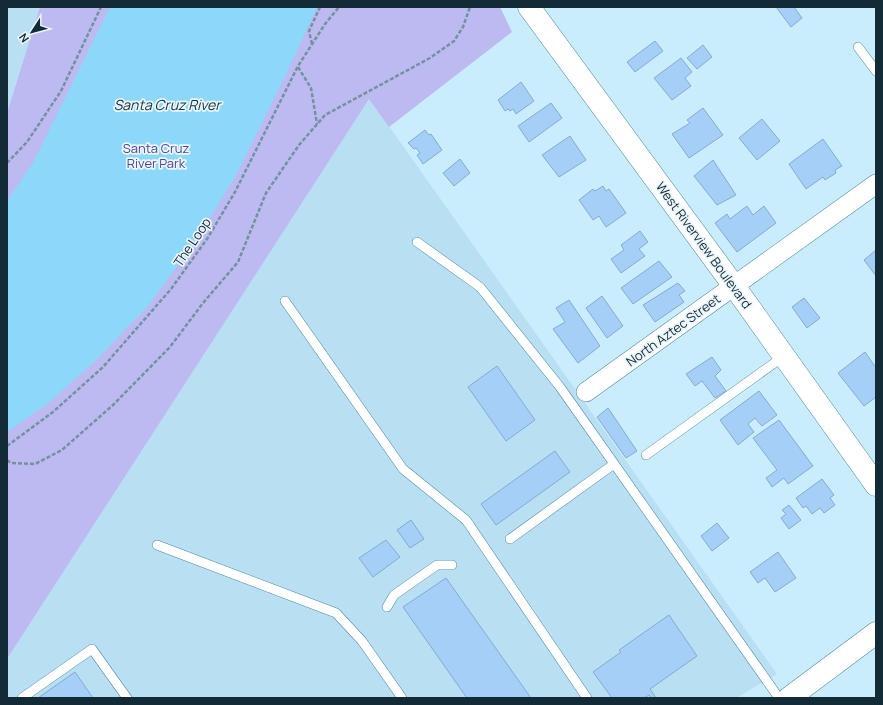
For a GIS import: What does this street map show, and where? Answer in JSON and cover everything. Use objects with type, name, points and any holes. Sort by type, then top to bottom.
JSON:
[{"type":"street","name":"West Riverview Boulevard","points":[[529,7],[734,286],[876,486]]},
{"type":"street","name":"North Aztec Street","points":[[586,392],[876,184]]},
{"type":"street","points":[[789,698],[876,633]]},
{"type":"lane","points":[[858,47],[876,71]]},
{"type":"lane","points":[[417,242],[480,287],[560,387],[779,698]]},
{"type":"lane","points":[[285,301],[403,469],[466,520],[587,698]]},
{"type":"lane","points":[[646,455],[784,356]]},
{"type":"lane","points":[[510,539],[614,464]]},
{"type":"lane","points":[[157,545],[336,613],[362,641],[402,698]]},
{"type":"lane","points":[[388,607],[394,595],[437,565],[452,565]]},
{"type":"lane","points":[[22,698],[92,649],[127,698]]},
{"type":"path","points":[[7,163],[27,142],[61,91],[101,7]]},
{"type":"path","points":[[312,44],[308,31],[320,7]]},
{"type":"path","name":"The Loop","points":[[7,446],[53,412],[103,367],[171,289],[207,239],[235,192],[298,66],[325,24],[339,7]]},
{"type":"path","points":[[7,460],[11,463],[36,464],[62,450],[113,405],[170,347],[203,303],[238,262],[266,193],[298,145],[325,115],[430,58],[454,41],[463,27],[470,7]]},
{"type":"path","points":[[298,66],[311,88],[317,125]]},
{"type":"shaded area","points":[[7,7],[40,7],[7,113]]},
{"type":"shaded area","points":[[369,98],[777,674],[736,698],[7,698],[7,659]]},
{"type":"green space","name":"Santa Cruz River Park","points":[[40,7],[500,7],[512,32],[389,127],[369,99],[7,659],[7,113]]},
{"type":"water","name":"Santa Cruz River","points":[[110,7],[317,7],[290,66],[235,177],[193,245],[147,307],[93,363],[47,404],[7,432],[7,201],[33,163]]},
{"type":"building","points":[[776,7],[794,7],[802,18],[791,27]]},
{"type":"building","points":[[655,41],[663,51],[635,72],[627,62]]},
{"type":"building","points":[[703,45],[712,57],[697,69],[687,58]]},
{"type":"building","points":[[681,58],[692,72],[685,78],[691,86],[672,100],[654,78]]},
{"type":"building","points":[[521,82],[534,101],[516,114],[513,109],[510,111],[508,109],[505,111],[498,100]]},
{"type":"building","points":[[551,103],[562,118],[529,142],[518,126]]},
{"type":"building","points":[[703,108],[723,135],[689,158],[672,134],[690,123],[687,120]]},
{"type":"building","points":[[762,119],[780,141],[757,160],[739,138]]},
{"type":"building","points":[[425,130],[429,135],[431,134],[442,150],[423,164],[417,155],[420,153],[416,148],[414,149],[408,143]]},
{"type":"building","points":[[570,136],[586,160],[559,177],[542,155]]},
{"type":"building","points":[[823,139],[842,166],[835,170],[836,173],[825,180],[823,177],[806,189],[789,164]]},
{"type":"building","points":[[460,159],[470,173],[454,186],[443,173]]},
{"type":"building","points":[[713,160],[736,195],[717,205],[694,176]]},
{"type":"building","points":[[603,186],[606,191],[609,189],[626,213],[606,227],[599,216],[593,220],[579,200],[593,189],[595,191]]},
{"type":"building","points":[[747,206],[753,215],[764,206],[776,223],[737,252],[715,223],[727,214],[730,219]]},
{"type":"building","points":[[640,231],[648,242],[639,249],[645,256],[621,273],[611,259],[624,250],[621,245]]},
{"type":"building","points":[[876,250],[876,276],[864,260]]},
{"type":"building","points":[[659,261],[672,277],[633,304],[621,288]]},
{"type":"building","points":[[678,283],[685,291],[679,295],[684,302],[655,322],[643,305]]},
{"type":"building","points":[[602,296],[623,326],[607,338],[586,308]]},
{"type":"building","points":[[804,298],[820,318],[807,328],[792,307]]},
{"type":"building","points":[[569,300],[600,346],[578,363],[553,329],[565,322],[556,308]]},
{"type":"building","points":[[865,352],[876,368],[876,397],[864,406],[838,373]]},
{"type":"building","points":[[712,357],[721,370],[715,376],[726,391],[715,398],[702,381],[695,386],[686,374]]},
{"type":"building","points":[[497,366],[535,420],[506,441],[468,387]]},
{"type":"building","points":[[759,391],[777,415],[762,426],[755,418],[748,424],[754,432],[738,445],[720,420]]},
{"type":"building","points":[[608,408],[637,451],[626,458],[597,417]]},
{"type":"building","points":[[779,420],[813,466],[788,484],[784,478],[772,487],[766,478],[777,470],[753,438]]},
{"type":"building","points":[[555,451],[570,472],[496,525],[481,504]]},
{"type":"building","points":[[822,479],[834,495],[830,498],[835,505],[824,513],[820,508],[812,514],[806,506],[803,508],[796,498]]},
{"type":"building","points":[[789,505],[801,520],[789,529],[781,518],[786,514],[782,510]]},
{"type":"building","points":[[411,520],[424,539],[410,548],[397,530]]},
{"type":"building","points":[[717,523],[729,538],[712,551],[701,536]]},
{"type":"building","points":[[386,540],[400,557],[373,577],[359,558]]},
{"type":"building","points":[[778,552],[796,578],[775,592],[765,578],[758,583],[750,572]]},
{"type":"building","points":[[446,578],[531,698],[467,698],[403,607]]},
{"type":"building","points":[[669,615],[697,656],[650,689],[656,698],[651,698],[649,695],[644,698],[612,698],[593,672],[621,652],[619,650]]},
{"type":"building","points":[[75,672],[93,698],[38,698]]}]
